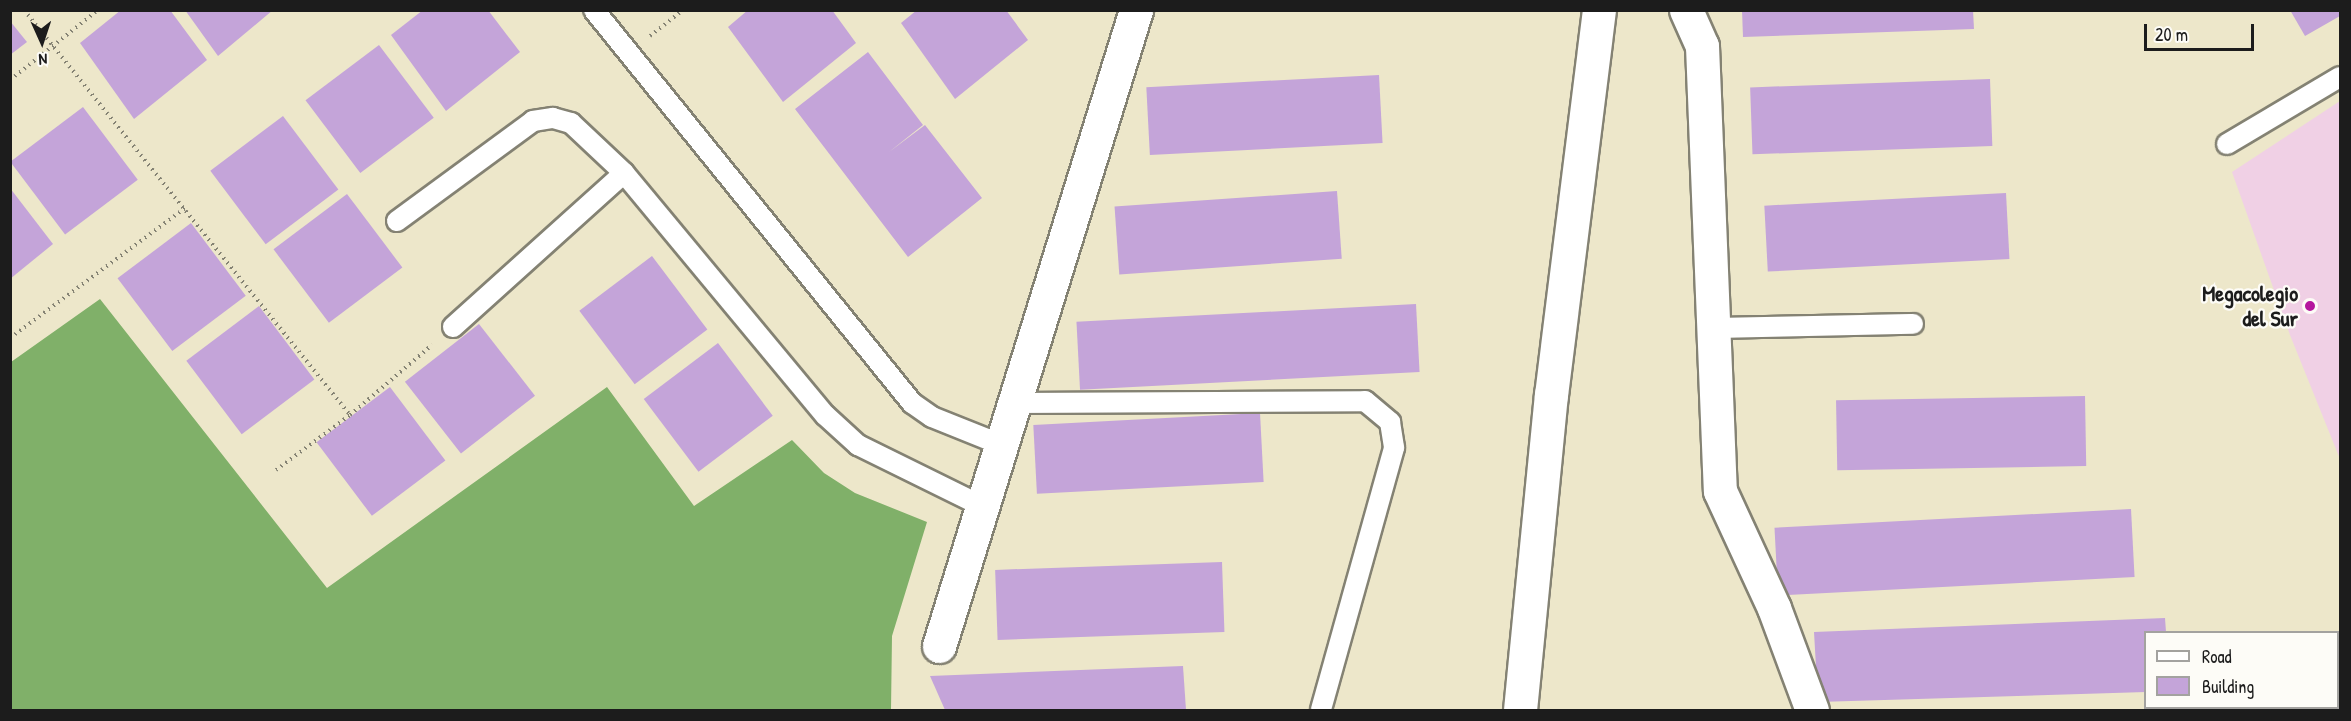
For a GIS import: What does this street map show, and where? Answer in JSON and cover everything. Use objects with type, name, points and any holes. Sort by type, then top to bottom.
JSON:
[{"type":"street","points":[[939,646],[1136,10]]},
{"type":"street","points":[[1520,711],[1551,395],[1599,10]]},
{"type":"street","points":[[1686,10],[1702,46],[1720,491],[1774,608],[1812,711]]},
{"type":"lane","points":[[594,10],[912,403],[932,417],[1002,444]]},
{"type":"lane","points":[[2227,144],[2340,77]]},
{"type":"lane","points":[[397,221],[533,121],[553,118],[571,123],[624,173],[833,422],[858,445],[982,506]]},
{"type":"lane","points":[[453,327],[624,173]]},
{"type":"lane","points":[[1714,328],[1913,324]]},
{"type":"lane","points":[[1015,403],[1365,401],[1390,422],[1394,448],[1321,710]]},
{"type":"path","points":[[24,10],[186,208],[350,415]]},
{"type":"path","points":[[10,80],[98,10]]},
{"type":"path","points":[[630,52],[683,10]]},
{"type":"path","points":[[10,338],[186,208]]},
{"type":"path","points":[[276,470],[350,415],[453,327]]},
{"type":"shaded area","name":"Megacolegio del Sur","points":[[2340,101],[2340,459],[2290,335],[2232,172]]},
{"type":"green space","points":[[100,299],[327,588],[607,387],[694,506],[792,440],[824,473],[855,493],[927,522],[892,636],[891,710],[11,710],[11,362]]},
{"type":"building","points":[[121,10],[170,10],[207,60],[134,119],[80,43]]},
{"type":"building","points":[[185,10],[273,10],[218,56]]},
{"type":"building","points":[[423,10],[488,10],[520,52],[446,111],[391,35]]},
{"type":"building","points":[[748,10],[832,10],[856,43],[783,102],[728,27]]},
{"type":"building","points":[[917,10],[1006,10],[1028,40],[955,99],[901,23]]},
{"type":"building","points":[[1742,10],[1973,10],[1974,29],[1743,37]]},
{"type":"building","points":[[2290,10],[2340,10],[2340,16],[2305,36]]},
{"type":"building","points":[[10,21],[27,42],[10,55]]},
{"type":"building","points":[[379,45],[434,118],[360,173],[306,100]]},
{"type":"building","points":[[868,52],[923,125],[889,152],[925,125],[982,198],[908,257],[795,109]]},
{"type":"building","points":[[1379,75],[1383,143],[1150,155],[1146,87]]},
{"type":"building","points":[[1990,79],[1992,146],[1752,154],[1750,87]]},
{"type":"building","points":[[83,107],[138,180],[65,234],[10,162]]},
{"type":"building","points":[[283,116],[338,189],[266,244],[210,171]]},
{"type":"building","points":[[10,188],[53,244],[10,279]]},
{"type":"building","points":[[1337,191],[1342,259],[1119,274],[1115,207]]},
{"type":"building","points":[[2006,193],[2009,259],[1768,272],[1764,206]]},
{"type":"building","points":[[347,194],[402,267],[329,323],[274,249]]},
{"type":"building","points":[[191,223],[246,296],[172,351],[118,278]]},
{"type":"building","points":[[652,256],[707,329],[635,384],[579,311]]},
{"type":"building","points":[[1416,304],[1420,372],[1080,390],[1076,322]]},
{"type":"building","points":[[259,306],[314,379],[242,434],[186,361]]},
{"type":"building","points":[[479,324],[535,396],[461,454],[405,382]]},
{"type":"building","points":[[718,343],[773,416],[698,472],[644,399]]},
{"type":"building","points":[[390,387],[445,460],[372,516],[317,442]]},
{"type":"building","points":[[2085,396],[2086,466],[1837,470],[1836,400]]},
{"type":"building","points":[[1260,413],[1264,482],[1037,494],[1033,425]]},
{"type":"building","points":[[2131,509],[2135,577],[1778,596],[1774,528]]},
{"type":"building","points":[[1222,562],[1224,632],[998,640],[995,570]]},
{"type":"building","points":[[2165,618],[2166,631],[2144,631],[2144,692],[1818,702],[1814,632]]},
{"type":"building","points":[[1183,666],[1186,710],[945,710],[930,676]]},
{"type":"place","name":"Megacolegio del Sur","points":[[2310,306]]}]
